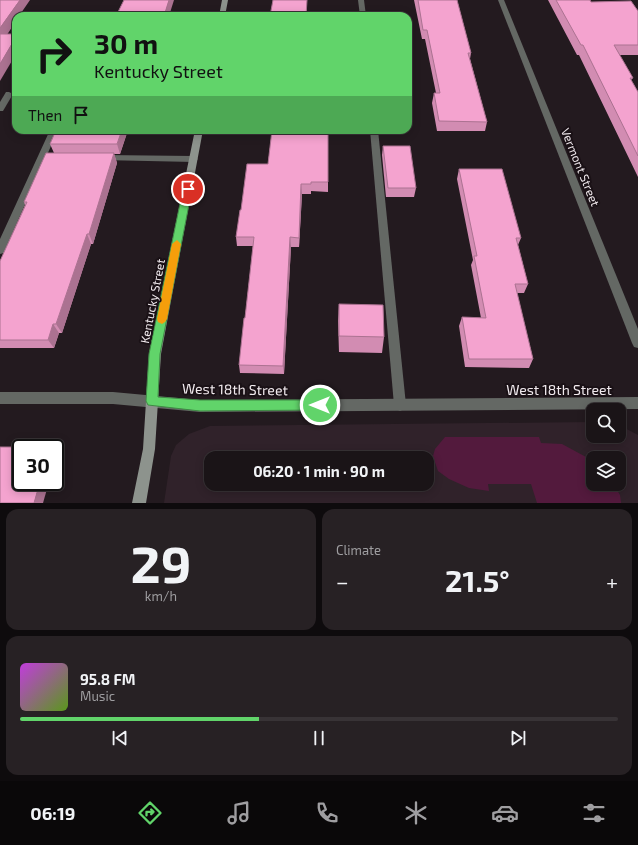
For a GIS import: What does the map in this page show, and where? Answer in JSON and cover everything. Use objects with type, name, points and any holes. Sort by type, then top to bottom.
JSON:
[{"type":"main road","points":[[223,12],[225,0]]},
{"type":"main road","name":"Kentucky Street","points":[[139,503],[149,449],[155,354],[198,134]]},
{"type":"street","points":[[361,0],[362,12]]},
{"type":"street","name":"Vermont Street","points":[[501,0],[638,343]]},
{"type":"street","points":[[0,109],[9,94]]},
{"type":"street","points":[[0,250],[52,134]]},
{"type":"street","points":[[374,134],[400,405]]},
{"type":"street","points":[[41,158],[64,158]]},
{"type":"street","points":[[96,158],[194,159]]},
{"type":"street","name":"West 18th Street","points":[[0,398],[113,398],[200,406],[638,403]]},
{"type":"shaded area","points":[[586,422],[586,443],[626,443],[626,429],[638,435],[638,503],[164,503],[171,456],[176,445],[189,434],[210,426]]},
{"type":"shaded area","points":[[445,437],[539,437],[541,443],[562,444],[586,457],[586,491],[617,491],[620,495],[621,503],[537,503],[531,484],[488,484],[489,491],[469,488],[449,479],[438,471],[434,459],[435,449]]},
{"type":"building","points":[[0,0],[20,0],[0,28]]},
{"type":"building","points":[[124,0],[169,0],[165,12],[118,12]]},
{"type":"building","points":[[273,0],[307,0],[306,12],[271,12]]},
{"type":"building","points":[[418,0],[457,0],[471,53],[468,53],[487,122],[439,121],[434,93],[440,93],[427,30],[423,30]]},
{"type":"building","points":[[556,0],[590,0],[591,2],[631,1],[638,11],[638,45],[614,45],[633,78],[630,78],[638,92],[638,156],[583,45],[581,45]]},
{"type":"building","points":[[0,34],[12,34],[12,44],[0,64]]},
{"type":"building","points":[[54,134],[121,134],[117,144],[50,144]]},
{"type":"building","points":[[272,134],[328,134],[328,182],[311,182],[311,184],[301,184],[299,238],[290,237],[283,366],[239,365],[254,237],[236,237],[247,164],[268,164]]},
{"type":"building","points":[[383,146],[410,146],[416,188],[388,188]]},
{"type":"building","points":[[46,153],[114,153],[89,234],[87,234],[56,324],[53,324],[48,340],[0,340],[0,261],[27,202],[24,202]]},
{"type":"building","points":[[459,169],[502,169],[521,238],[516,238],[528,284],[515,284],[533,359],[469,359],[462,317],[486,318],[474,256],[477,256]]},
{"type":"building","points":[[339,304],[383,305],[384,337],[339,336]]},
{"type":"building","points":[[0,447],[12,447],[12,491],[37,491],[34,503],[0,503]]},
{"type":"slow traffic","points":[[162,319],[177,244]]},
{"type":"route","points":[[188,189],[155,354],[152,401],[200,406],[320,405]]}]
